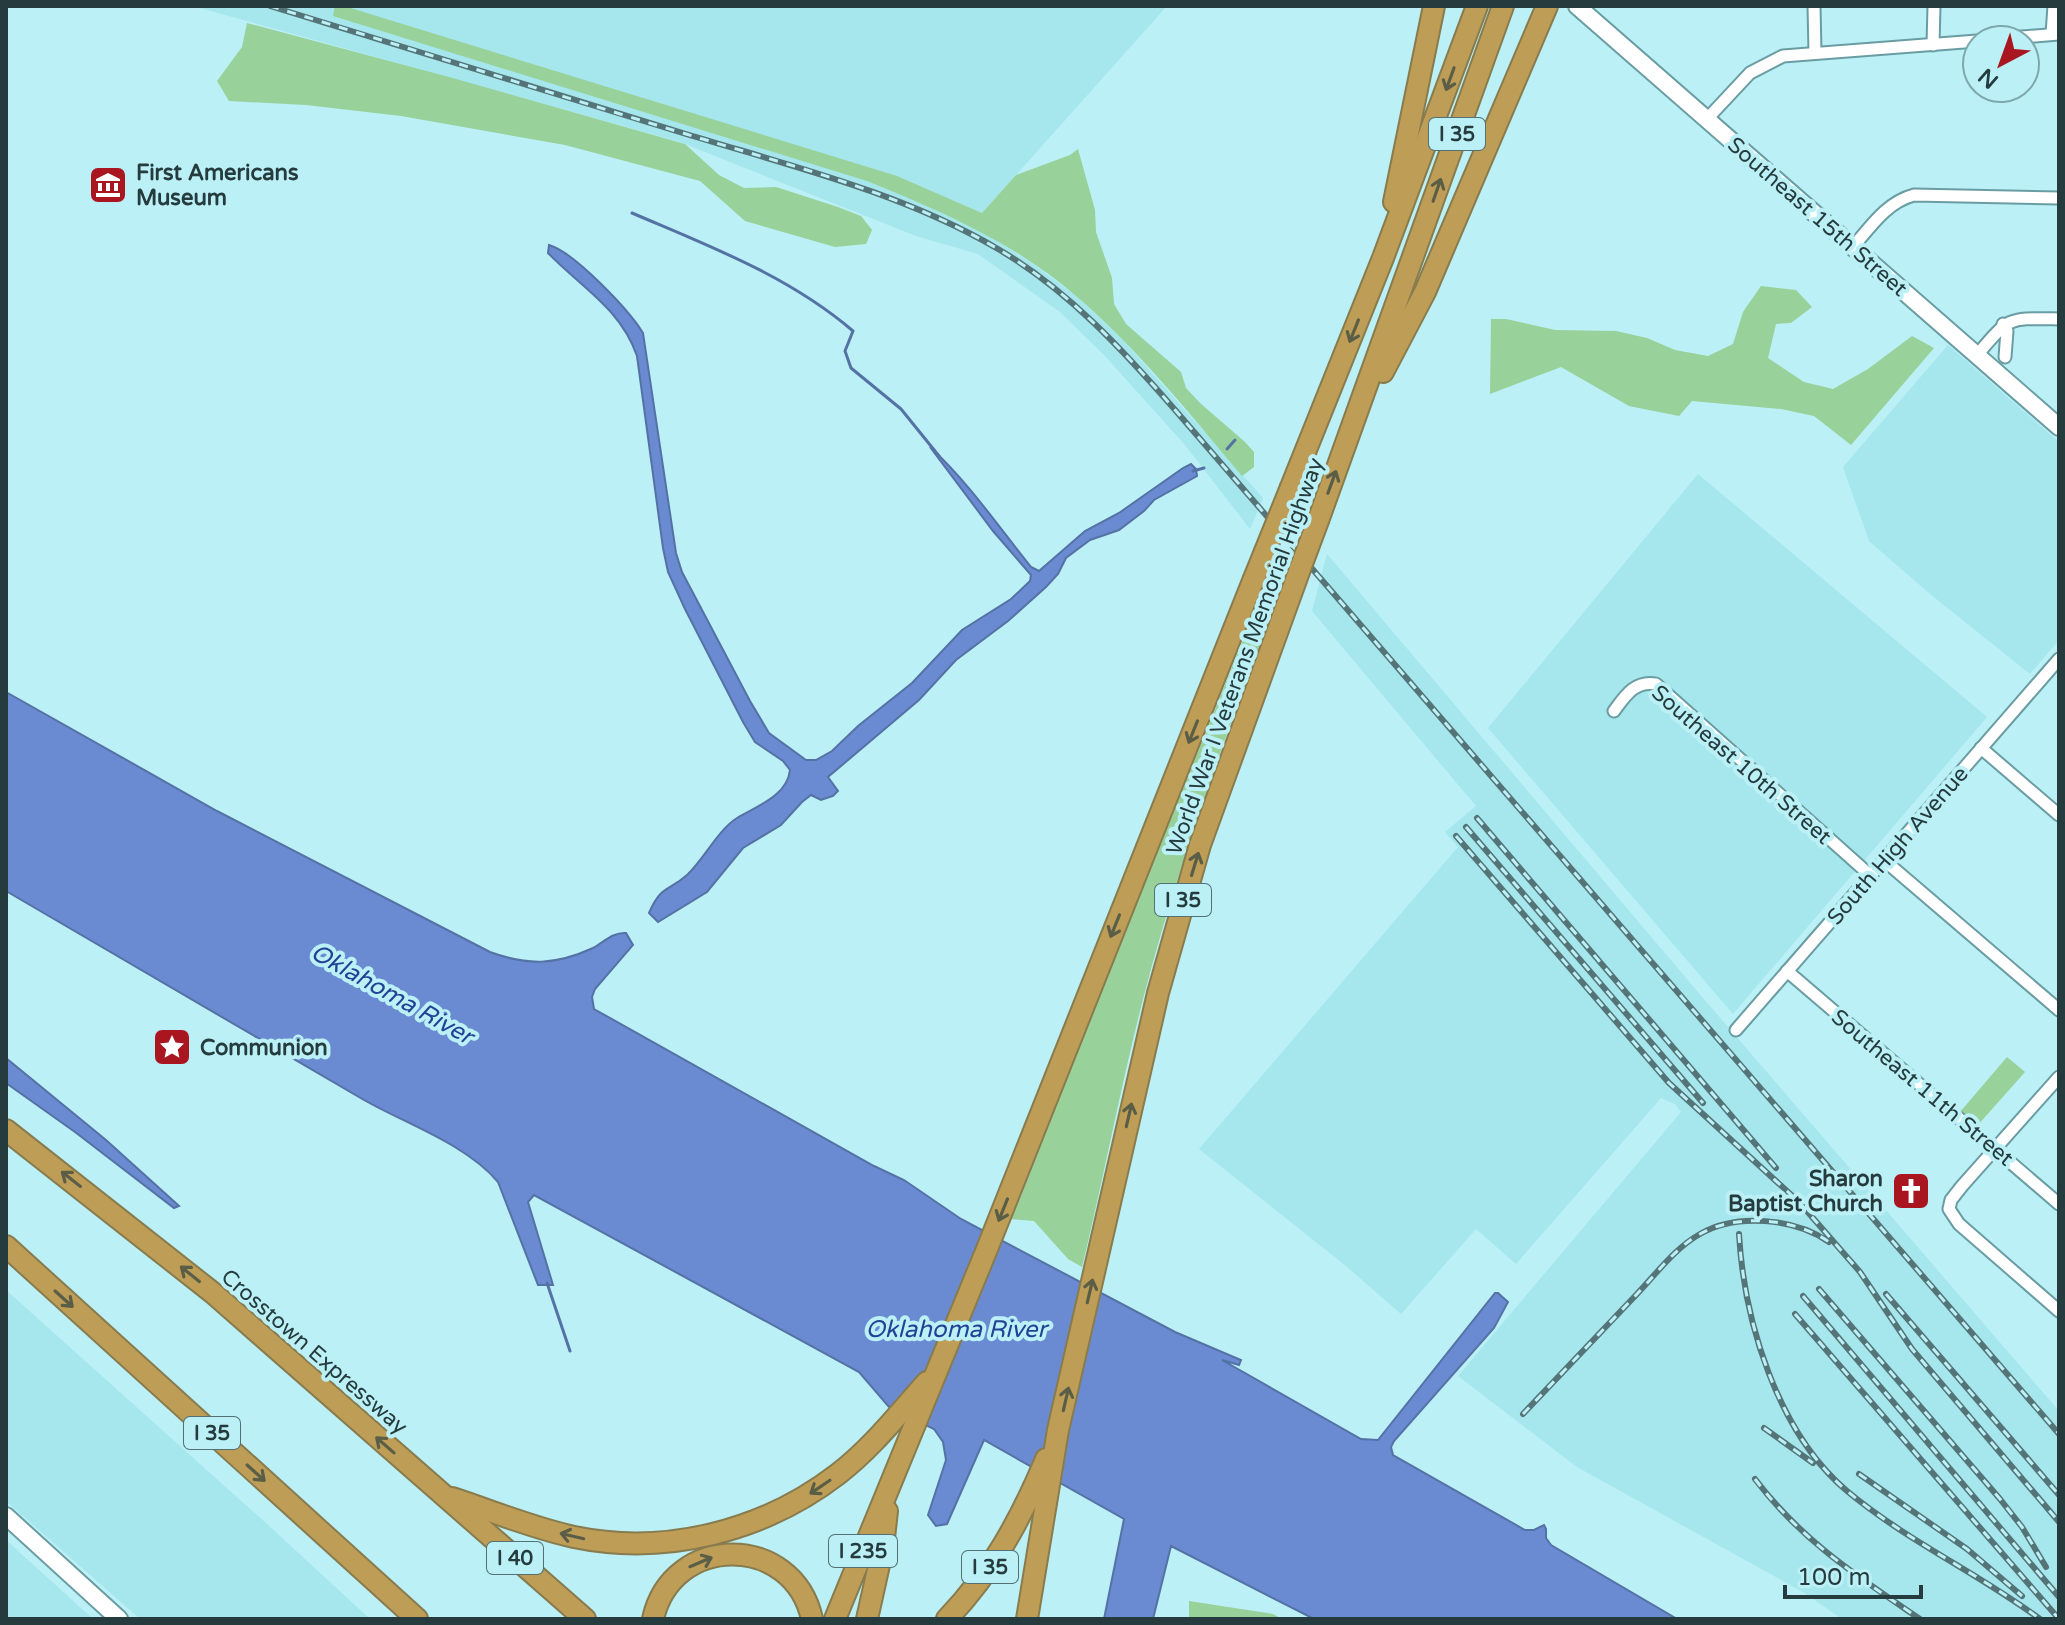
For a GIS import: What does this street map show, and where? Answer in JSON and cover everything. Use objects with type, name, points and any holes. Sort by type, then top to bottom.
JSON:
[{"type":"highway","points":[[1383,258],[1434,6]]},
{"type":"highway","name":"World War I Veterans Memorial Highway","points":[[938,1370],[1383,258],[1477,6]]},
{"type":"highway","name":"World War I Veterans Memorial Highway","points":[[1058,1430],[1158,993],[1183,900],[1220,788],[1503,6]]},
{"type":"highway","points":[[1345,446],[1425,292],[1547,6]]},
{"type":"highway","name":"Crosstown Expressway","points":[[6,1130],[213,1293],[585,1619]]},
{"type":"highway","name":"I 35","points":[[6,1246],[417,1619]]},
{"type":"highway","name":"I 35","points":[[444,1496],[572,1536],[625,1543],[680,1541],[738,1528],[799,1500],[840,1473],[938,1370]]},
{"type":"highway","name":"I 235","points":[[835,1619],[938,1370]]},
{"type":"highway","points":[[1019,1619],[1044,1519],[1058,1430]]},
{"type":"highway","name":"I 35","points":[[947,1619],[988,1570],[1025,1509],[1058,1430]]},
{"type":"highway","points":[[867,1619],[883,1547],[891,1484]]},
{"type":"highway","points":[[653,1619],[667,1587],[684,1569],[703,1559],[729,1554],[765,1560],[784,1572],[801,1591],[812,1619]]},
{"type":"highway","points":[[1027,1619],[1036,1555]]},
{"type":"main road","name":"Southeast 15th Street","points":[[1577,6],[2059,426]]},
{"type":"main road","points":[[6,1516],[119,1619]]},
{"type":"street","points":[[1814,6],[1815,53]]},
{"type":"street","points":[[1933,45],[1934,6]]},
{"type":"street","points":[[2054,6],[2055,34]]},
{"type":"street","points":[[1707,119],[1735,87],[1759,67],[1783,56],[1961,42]]},
{"type":"street","points":[[1853,247],[1888,208],[1914,195],[2059,198]]},
{"type":"street","points":[[1977,355],[2003,324],[2021,318],[2059,319]]},
{"type":"street","points":[[2003,324],[2007,331],[2005,357]]},
{"type":"street","name":"South High Avenue","points":[[1736,1030],[2059,659]]},
{"type":"street","name":"Southeast 10th Street","points":[[1614,711],[1633,688],[1645,682],[1656,684],[1871,876]]},
{"type":"street","points":[[1981,748],[2059,815]]},
{"type":"street","points":[[1885,861],[2059,1010]]},
{"type":"street","name":"Southeast 11th Street","points":[[1787,971],[2059,1204]]},
{"type":"street","points":[[2059,1077],[1954,1197],[1949,1209],[1959,1224],[2059,1311]]},
{"type":"shaded area","points":[[193,6],[1167,6],[982,213],[897,176],[867,181],[989,236],[1075,295],[1122,339],[1263,498],[1250,529],[1185,445],[1105,356],[1060,312],[978,254],[916,236],[680,142]]},
{"type":"shaded area","points":[[1948,345],[2059,442],[2059,640],[2030,674],[1869,541],[1843,467]]},
{"type":"shaded area","points":[[1698,474],[1987,717],[1733,1014],[1488,728]]},
{"type":"shaded area","points":[[1327,554],[1703,998],[2059,1411],[2059,1619],[1842,1619],[1803,1592],[1577,1467],[1458,1376],[1681,1112],[1675,1104],[1661,1098],[1516,1264],[1476,1229],[1401,1314],[1199,1149],[1458,847],[1445,832],[1476,806],[1312,611]]},
{"type":"shaded area","points":[[6,1290],[370,1619],[140,1619],[6,1501]]},
{"type":"shaded area","points":[[6,1540],[93,1619],[6,1619]]},
{"type":"green space","points":[[335,6],[344,6],[897,176],[982,213],[1016,175],[1070,155],[1078,149],[1095,210],[1096,232],[1112,278],[1114,304],[1126,324],[1181,372],[1186,388],[1200,403],[1254,452],[1254,467],[1242,476],[1163,383],[1076,296],[1028,260],[976,230],[867,181],[333,16]]},
{"type":"green space","points":[[247,23],[685,144],[719,175],[744,188],[776,187],[838,207],[861,216],[872,230],[866,244],[835,247],[745,221],[700,181],[565,145],[401,116],[306,105],[229,101],[217,81],[242,47]]},
{"type":"green space","points":[[1761,286],[1796,290],[1812,307],[1791,323],[1776,324],[1768,358],[1804,382],[1833,389],[1868,369],[1912,336],[1934,348],[1851,445],[1814,416],[1781,409],[1692,401],[1679,416],[1629,406],[1561,367],[1490,394],[1491,319],[1506,319],[1555,330],[1616,331],[1647,338],[1675,350],[1708,356],[1733,344],[1743,312]]},
{"type":"green space","points":[[1263,591],[1275,605],[1208,786],[1164,923],[1132,1043],[1082,1267],[1068,1259],[1034,1221],[1009,1219]]},
{"type":"green space","points":[[2007,1057],[2025,1072],[1977,1126],[1960,1112]]},
{"type":"green space","points":[[1189,1601],[1273,1614],[1282,1619],[1189,1619]]},
{"type":"water","points":[[549,245],[572,258],[600,283],[643,333],[676,553],[682,572],[769,733],[806,760],[816,760],[832,751],[912,683],[962,630],[1011,599],[1030,581],[1031,575],[993,531],[930,447],[970,490],[1031,567],[1039,571],[1085,531],[1119,513],[1183,468],[1191,464],[1197,476],[1154,500],[1119,530],[1090,540],[1066,558],[1058,574],[1046,587],[1008,621],[956,660],[919,700],[828,777],[838,791],[833,796],[821,800],[811,795],[781,825],[743,848],[707,892],[658,922],[649,913],[657,898],[687,875],[730,823],[777,793],[788,779],[790,770],[783,761],[755,742],[668,572],[637,356],[630,340],[611,312],[548,253]]},
{"type":"water","name":"Oklahoma River","points":[[6,692],[217,811],[490,952],[517,960],[542,962],[580,954],[613,936],[626,933],[633,945],[595,989],[592,997],[594,1009],[904,1180],[961,1219],[1175,1332],[1241,1360],[1239,1365],[1222,1360],[1361,1439],[1378,1440],[1498,1293],[1508,1302],[1494,1328],[1394,1441],[1391,1447],[1393,1455],[1525,1530],[1544,1525],[1546,1538],[1551,1545],[1677,1619],[1314,1619],[1171,1546],[1153,1619],[1104,1619],[1124,1519],[984,1440],[947,1524],[936,1526],[928,1515],[946,1460],[943,1442],[934,1429],[889,1407],[859,1372],[534,1195],[528,1202],[553,1285],[538,1285],[498,1182],[469,1157],[364,1100],[6,891]]},
{"type":"water","points":[[6,1058],[106,1140],[179,1206],[174,1208],[6,1083]]},
{"type":"waterway","points":[[632,213],[719,250],[775,278],[828,311],[853,331],[845,351],[851,368],[901,409],[939,456]]},
{"type":"waterway","points":[[1227,449],[1235,440]]},
{"type":"waterway","points":[[1193,471],[1204,468]]},
{"type":"waterway","points":[[547,1283],[570,1351]]},
{"type":"railway","points":[[270,6],[846,182],[962,229],[1024,265],[1048,283],[1093,322],[1156,388],[2059,1434]]},
{"type":"railway","points":[[1477,818],[1776,1168]]},
{"type":"railway","points":[[1466,827],[1703,1103]]},
{"type":"railway","points":[[1456,836],[1669,1083],[1799,1202],[1860,1272],[1912,1349],[2059,1522]]},
{"type":"railway","points":[[1523,1414],[1667,1261],[1700,1234],[1731,1223],[1765,1221],[1800,1228],[1829,1242]]},
{"type":"railway","points":[[1739,1234],[1748,1303],[1769,1374],[1802,1439],[1823,1467],[1847,1491],[1894,1526],[2040,1619]]},
{"type":"railway","points":[[1819,1289],[2000,1499],[2022,1527],[2046,1567]]},
{"type":"railway","points":[[1886,1294],[2059,1495]]},
{"type":"railway","points":[[1803,1296],[2059,1597]]},
{"type":"railway","points":[[1795,1314],[2059,1619]]},
{"type":"railway","points":[[1764,1428],[1813,1463]]},
{"type":"railway","points":[[1859,1474],[1967,1549],[2022,1596]]},
{"type":"railway","points":[[1755,1479],[1811,1539],[1920,1619]]},
{"type":"place","name":"First Americans Museum","points":[[108,185]]},
{"type":"place","name":"Communion","points":[[172,1047]]},
{"type":"place","name":"Sharon Baptist Church","points":[[1911,1191]]}]
